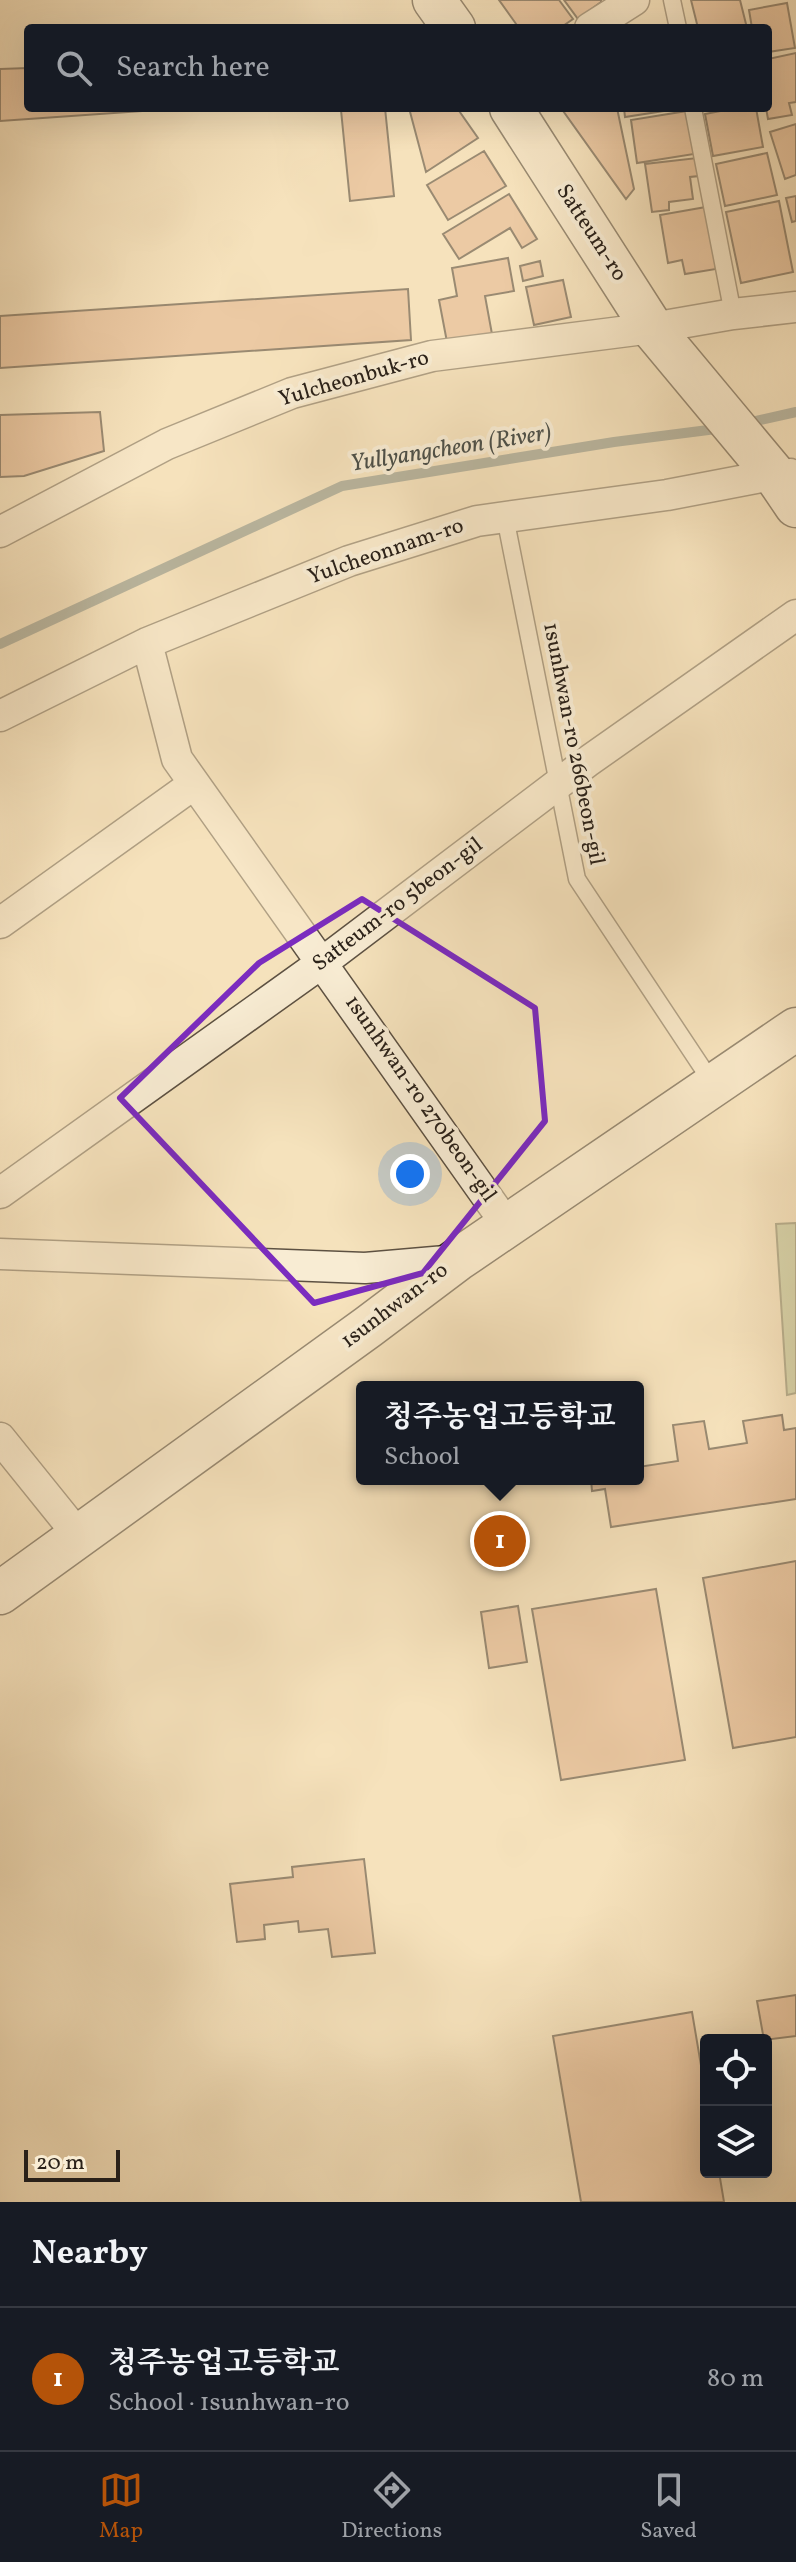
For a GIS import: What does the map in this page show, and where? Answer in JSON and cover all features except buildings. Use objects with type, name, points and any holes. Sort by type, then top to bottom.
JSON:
[{"type":"main road","points":[[434,0],[451,24]]},
{"type":"main road","name":"Satteum-ro","points":[[514,112],[663,342],[782,479]]},
{"type":"main road","name":"1sunhwan-ro","points":[[0,1593],[457,1260],[796,1029]]},
{"type":"street","points":[[596,24],[634,0]]},
{"type":"street","name":"Yulcheonbuk-ro","points":[[0,532],[167,444],[292,393],[432,356],[663,342],[733,314],[796,307]]},
{"type":"street","name":"Yulcheonnam-ro","points":[[0,716],[147,643],[349,561],[477,521],[667,495],[767,476],[782,479]]},
{"type":"street","name":"Satteum-ro 5beon-gil","points":[[0,1193],[323,962],[557,785],[796,615]]},
{"type":"street","name":"1sunhwan-ro 270beon-gil","points":[[147,643],[177,759],[507,1225]]},
{"type":"street","points":[[0,923],[194,784]]},
{"type":"street","points":[[0,1254],[365,1268],[457,1260]]},
{"type":"street","points":[[0,1438],[79,1536]]},
{"type":"lane","points":[[672,0],[677,24]]},
{"type":"lane","points":[[694,112],[733,314]]},
{"type":"lane","name":"1sunhwan-ro 266beon-gil","points":[[505,517],[577,879],[714,1085]]},
{"type":"highlighted area","points":[[362,899],[535,1008],[545,1121],[423,1273],[314,1303],[120,1098],[259,963]]},
{"type":"green space","points":[[796,1223],[796,1393],[787,1395],[776,1224]]},
{"type":"waterway","name":"Yullyangcheon (River)","points":[[743,424],[796,412]]},
{"type":"waterway","name":"Yullyangcheon (River)","points":[[0,644],[342,486],[614,442],[724,428]]},
{"type":"place","name":"청주농업고등학교","points":[[500,1541]]}]
